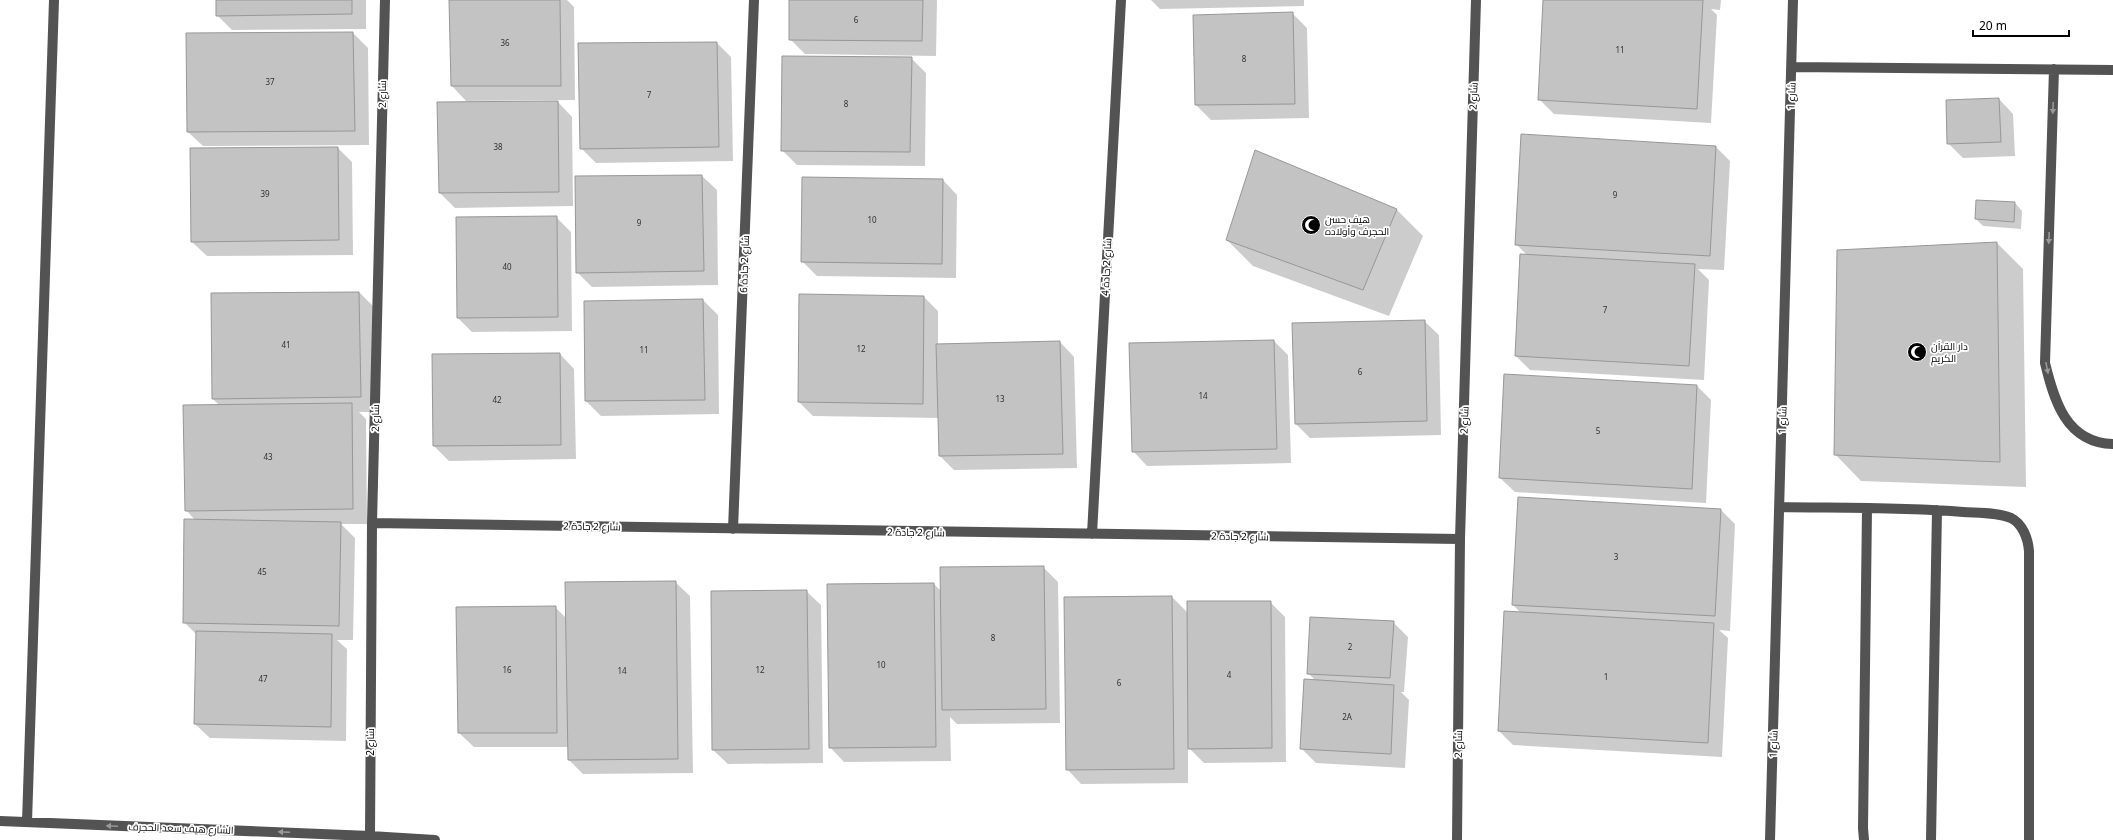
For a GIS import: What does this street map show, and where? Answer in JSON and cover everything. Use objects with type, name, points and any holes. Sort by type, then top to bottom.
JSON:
[{"type":"street","points":[[27,822],[54,0]]},
{"type":"street","name":"شارع 2","points":[[370,836],[372,523],[385,0]]},
{"type":"street","name":"شارع 2 جادة 6","points":[[733,529],[754,0]]},
{"type":"street","name":"شارع 2 جادة 4","points":[[1092,534],[1121,0]]},
{"type":"street","name":"شارع 2","points":[[1457,840],[1460,539],[1476,0]]},
{"type":"street","name":"شارع 1","points":[[1770,840],[1793,0]]},
{"type":"street","points":[[1792,67],[2113,70]]},
{"type":"street","points":[[2054,70],[2045,364],[2057,405],[2064,418],[2090,439],[2113,444]]},
{"type":"street","points":[[1780,507],[1937,510],[1999,514],[2013,519],[2028,538],[2030,551],[2028,840]]},
{"type":"street","points":[[1864,840],[1866,509]]},
{"type":"street","points":[[1931,840],[1937,510]]},
{"type":"street","name":"شارع 2 جادة 2","points":[[372,523],[1460,539]]},
{"type":"street","name":"الشارع هيف سعد الحجرف","points":[[0,821],[435,840]]},
{"type":"building","points":[[216,0],[352,0],[352,14],[216,16]]},
{"type":"building","points":[[449,0],[560,0],[561,86],[451,86]]},
{"type":"building","points":[[789,0],[923,0],[922,41],[789,40]]},
{"type":"building","points":[[1543,0],[1703,0],[1697,109],[1538,100]]},
{"type":"building","points":[[1293,12],[1295,104],[1195,105],[1193,15]]},
{"type":"building","points":[[353,32],[355,131],[187,132],[186,33]]},
{"type":"building","points":[[717,42],[719,147],[580,149],[578,43]]},
{"type":"building","points":[[782,56],[912,57],[910,152],[781,151]]},
{"type":"building","points":[[1999,98],[2001,142],[1947,144],[1946,100]]},
{"type":"building","points":[[558,101],[559,192],[439,193],[437,102]]},
{"type":"building","points":[[1521,134],[1716,146],[1710,256],[1515,245]]},
{"type":"building","points":[[338,147],[339,240],[191,242],[190,148]]},
{"type":"building","name":"هيف حسن الحجرف وأولاده","points":[[1255,150],[1397,209],[1363,290],[1226,240]]},
{"type":"building","points":[[702,175],[704,271],[576,273],[575,176]]},
{"type":"building","points":[[802,177],[943,179],[942,264],[801,262]]},
{"type":"building","points":[[1976,200],[2015,202],[2014,222],[1975,219]]},
{"type":"building","points":[[557,216],[558,317],[457,318],[456,217]]},
{"type":"building","name":"دار القرآن الكريم","points":[[1997,242],[2000,462],[1834,455],[1837,250]]},
{"type":"building","points":[[1520,254],[1695,264],[1689,366],[1515,356]]},
{"type":"building","points":[[359,292],[361,397],[212,399],[211,293]]},
{"type":"building","points":[[799,294],[924,296],[923,404],[798,402]]},
{"type":"building","points":[[703,299],[705,400],[585,401],[584,301]]},
{"type":"building","points":[[1425,320],[1427,421],[1295,424],[1292,323]]},
{"type":"building","points":[[1274,340],[1277,449],[1132,452],[1129,343]]},
{"type":"building","points":[[1060,341],[1063,454],[939,456],[936,344]]},
{"type":"building","points":[[560,353],[561,445],[433,446],[432,354]]},
{"type":"building","points":[[1504,374],[1697,385],[1692,489],[1499,478]]},
{"type":"building","points":[[352,403],[353,509],[185,511],[183,405]]},
{"type":"building","points":[[1518,497],[1721,509],[1715,616],[1512,605]]},
{"type":"building","points":[[184,519],[341,522],[339,626],[183,623]]},
{"type":"building","points":[[1044,566],[1046,709],[942,710],[940,567]]},
{"type":"building","points":[[676,581],[678,759],[568,760],[565,582]]},
{"type":"building","points":[[934,583],[936,747],[829,748],[827,584]]},
{"type":"building","points":[[807,590],[809,749],[712,750],[711,591]]},
{"type":"building","points":[[1172,596],[1174,769],[1066,770],[1064,597]]},
{"type":"building","points":[[1187,601],[1271,601],[1272,748],[1188,749]]},
{"type":"building","points":[[556,606],[557,733],[458,733],[456,607]]},
{"type":"building","points":[[1504,611],[1714,623],[1708,743],[1498,731]]},
{"type":"building","points":[[1310,617],[1394,621],[1390,678],[1307,674]]},
{"type":"building","points":[[196,631],[332,634],[331,727],[194,724]]},
{"type":"building","points":[[1304,679],[1394,685],[1391,754],[1300,749]]},
{"type":"place","name":"هيف حسن الحجرف وأولاده","points":[[1311,225]]},
{"type":"place","name":"دار القرآن الكريم","points":[[1917,352]]}]
